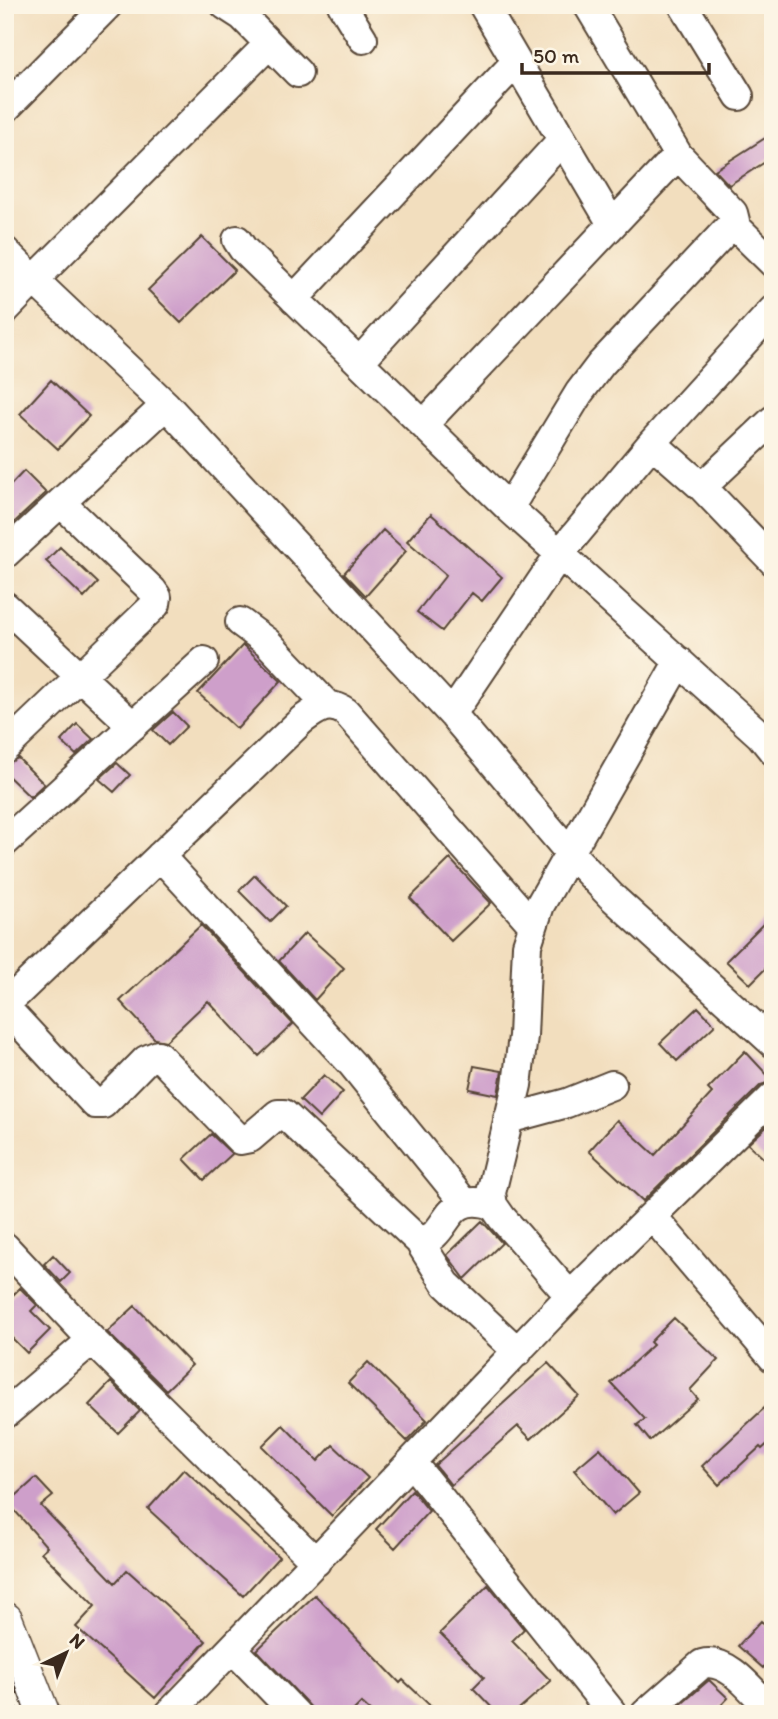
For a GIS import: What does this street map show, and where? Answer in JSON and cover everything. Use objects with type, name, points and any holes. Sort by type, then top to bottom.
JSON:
[{"type":"main road","points":[[5,1620],[41,1714]]},
{"type":"street","points":[[5,109],[108,5]]},
{"type":"street","points":[[225,5],[242,16],[298,74]]},
{"type":"street","points":[[342,5],[363,39]]},
{"type":"street","points":[[483,5],[612,224]]},
{"type":"street","points":[[509,508],[579,393],[601,364],[733,224],[736,217],[678,155],[588,5]]},
{"type":"street","points":[[683,5],[739,96]]},
{"type":"street","points":[[5,310],[269,44]]},
{"type":"street","points":[[295,299],[516,62]]},
{"type":"street","points":[[360,361],[562,140]]},
{"type":"street","points":[[425,423],[678,155]]},
{"type":"street","points":[[733,224],[773,262]]},
{"type":"street","points":[[237,240],[509,508],[561,552],[760,735],[773,751]]},
{"type":"street","points":[[5,251],[166,405],[452,714],[569,852],[611,896],[773,1043]]},
{"type":"street","points":[[452,714],[561,552],[652,443],[773,310]]},
{"type":"street","points":[[5,554],[166,405]]},
{"type":"street","points":[[702,486],[773,420]]},
{"type":"street","points":[[652,443],[702,486],[773,561]]},
{"type":"street","points":[[5,748],[151,612],[158,597],[61,503]]},
{"type":"street","points":[[5,606],[133,726]]},
{"type":"street","points":[[240,622],[267,642],[327,705]]},
{"type":"street","points":[[5,842],[204,661]]},
{"type":"street","points":[[493,1205],[492,1183],[522,1049],[527,945],[531,924],[569,852],[679,661]]},
{"type":"street","points":[[518,1352],[446,1284],[419,1241],[284,1114],[278,1114],[250,1138],[240,1140],[158,1055],[146,1060],[103,1104],[95,1104],[5,1006],[302,720],[327,705],[336,705],[346,712],[531,924]]},
{"type":"street","points":[[160,856],[352,1064],[464,1202]]},
{"type":"street","points":[[508,1119],[568,1103],[612,1085]]},
{"type":"street","points":[[181,1710],[233,1649],[570,1296],[773,1097]]},
{"type":"street","points":[[419,1241],[427,1238],[464,1202],[475,1199],[493,1205],[570,1296]]},
{"type":"street","points":[[653,1217],[773,1358]]},
{"type":"street","points":[[5,1247],[92,1340],[316,1562]]},
{"type":"street","points":[[5,1414],[92,1340]]},
{"type":"street","points":[[412,1463],[613,1714]]},
{"type":"street","points":[[233,1649],[296,1714]]},
{"type":"street","points":[[645,1714],[702,1664],[713,1661],[724,1665],[773,1712]]},
{"type":"building","points":[[773,133],[773,157],[729,185],[715,170]]},
{"type":"building","points":[[202,237],[235,270],[181,323],[148,290]]},
{"type":"building","points":[[51,380],[89,416],[58,449],[20,414]]},
{"type":"building","points":[[24,471],[46,493],[5,531],[5,491]]},
{"type":"building","points":[[431,514],[502,577],[482,601],[472,593],[442,631],[417,612],[446,575],[407,541]]},
{"type":"building","points":[[383,530],[406,551],[366,596],[344,573]]},
{"type":"building","points":[[60,547],[98,583],[84,598],[46,561]]},
{"type":"building","points":[[243,645],[281,681],[237,729],[198,693]]},
{"type":"building","points":[[173,712],[187,726],[168,745],[153,730]]},
{"type":"building","points":[[77,724],[93,739],[76,755],[61,741]]},
{"type":"building","points":[[18,758],[44,784],[30,797],[5,773],[5,764]]},
{"type":"building","points":[[117,763],[130,775],[114,792],[99,779]]},
{"type":"building","points":[[450,859],[491,903],[451,941],[410,898]]},
{"type":"building","points":[[255,875],[286,906],[270,922],[239,891]]},
{"type":"building","points":[[773,914],[773,961],[750,984],[726,961]]},
{"type":"building","points":[[201,925],[293,1024],[259,1056],[208,1001],[166,1041],[155,1039],[120,1001]]},
{"type":"building","points":[[305,933],[344,968],[315,1000],[279,961]]},
{"type":"building","points":[[698,1007],[715,1025],[677,1061],[660,1043]]},
{"type":"building","points":[[745,1051],[773,1081],[761,1085],[643,1201],[589,1151],[617,1120],[655,1155],[712,1093],[708,1089]]},
{"type":"building","points":[[474,1066],[502,1071],[498,1095],[469,1089]]},
{"type":"building","points":[[324,1075],[343,1092],[319,1118],[300,1100]]},
{"type":"building","points":[[773,1121],[773,1167],[748,1144]]},
{"type":"building","points":[[211,1134],[232,1154],[204,1180],[184,1159]]},
{"type":"building","points":[[482,1221],[502,1243],[465,1279],[447,1255]]},
{"type":"building","points":[[53,1255],[70,1273],[61,1282],[44,1264]]},
{"type":"building","points":[[20,1288],[37,1305],[31,1311],[50,1330],[27,1353],[5,1331],[5,1303]]},
{"type":"building","points":[[135,1306],[192,1365],[166,1390],[107,1332]]},
{"type":"building","points":[[674,1318],[718,1360],[690,1390],[698,1399],[650,1441],[637,1425],[645,1419],[611,1383],[653,1345],[650,1342]]},
{"type":"building","points":[[368,1362],[427,1420],[407,1441],[348,1383]]},
{"type":"building","points":[[548,1363],[579,1396],[531,1439],[518,1426],[451,1485],[435,1465]]},
{"type":"building","points":[[111,1382],[140,1411],[118,1433],[89,1405]]},
{"type":"building","points":[[773,1400],[773,1439],[762,1449],[760,1447],[719,1485],[702,1466]]},
{"type":"building","points":[[283,1425],[318,1461],[333,1445],[368,1478],[332,1516],[262,1446]]},
{"type":"building","points":[[600,1448],[639,1493],[613,1515],[574,1470]]},
{"type":"building","points":[[184,1469],[279,1557],[243,1596],[148,1509]]},
{"type":"building","points":[[36,1478],[53,1496],[41,1506],[115,1583],[127,1570],[206,1641],[155,1698],[76,1627],[95,1606],[41,1552],[47,1547],[8,1503]]},
{"type":"building","points":[[412,1490],[429,1511],[395,1548],[376,1529]]},
{"type":"building","points":[[488,1585],[524,1629],[512,1641],[551,1681],[513,1714],[498,1714],[473,1688],[484,1677],[440,1633]]},
{"type":"building","points":[[315,1595],[400,1683],[403,1680],[439,1714],[373,1714],[361,1703],[350,1714],[317,1714],[257,1650]]},
{"type":"building","points":[[761,1621],[773,1631],[773,1657],[763,1668],[738,1646]]},
{"type":"building","points":[[709,1680],[728,1698],[713,1714],[670,1714]]},
{"type":"railway","points":[[5,1665],[22,1714]]}]
